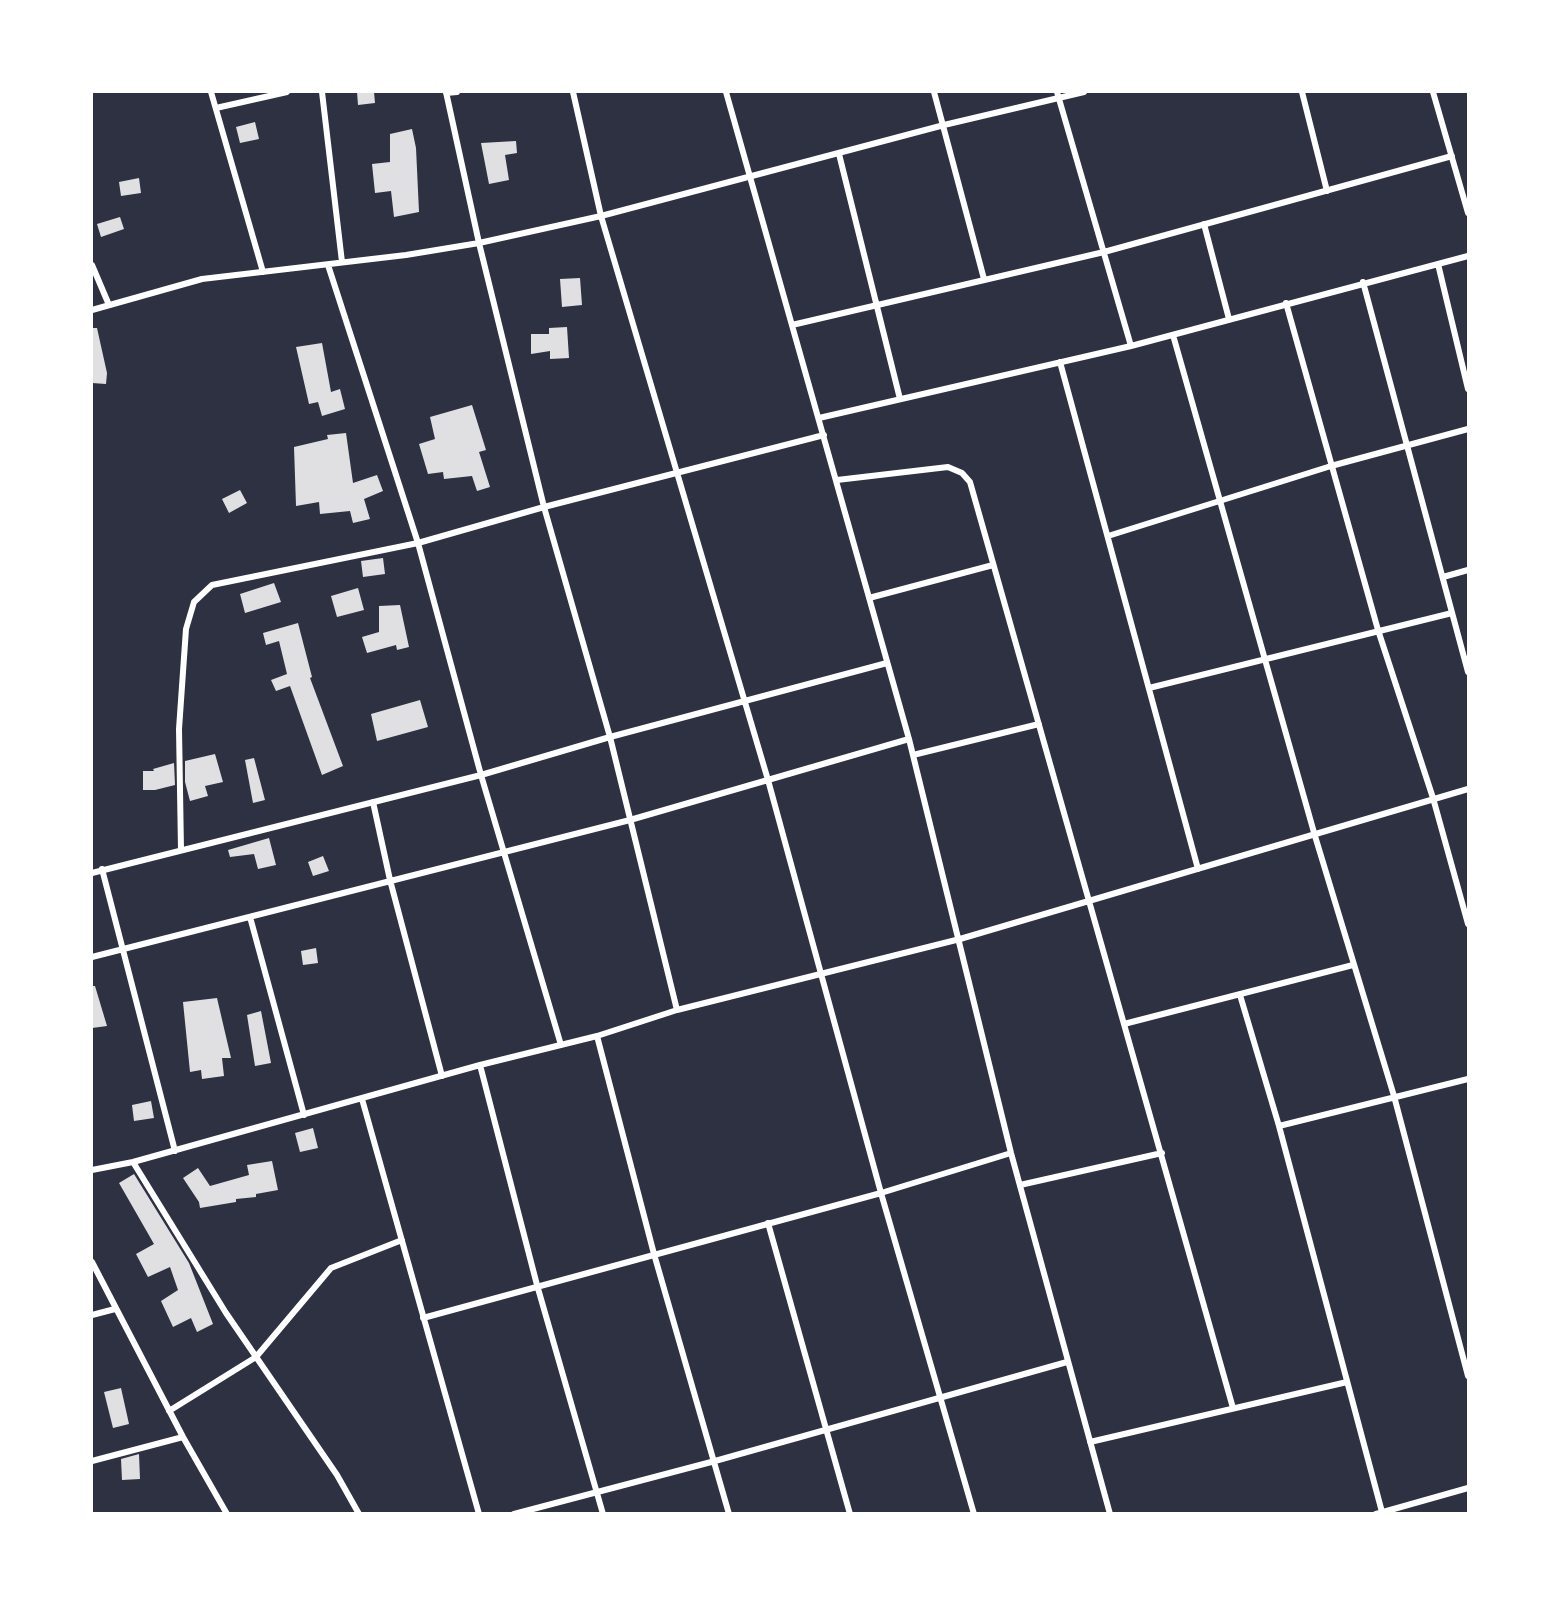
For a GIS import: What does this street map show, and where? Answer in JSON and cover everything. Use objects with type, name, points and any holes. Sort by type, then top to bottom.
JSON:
[{"type":"street","points":[[211,92],[263,272]]},
{"type":"street","points":[[216,108],[287,92]]},
{"type":"street","points":[[322,92],[342,262]]},
{"type":"street","points":[[457,92],[446,92],[479,243],[544,507],[610,737],[677,1010]]},
{"type":"street","points":[[573,92],[601,216],[768,780],[881,1193],[975,1514]]},
{"type":"street","points":[[726,92],[909,739],[1011,1153],[1110,1514]]},
{"type":"street","points":[[934,92],[984,279]]},
{"type":"street","points":[[1057,92],[1131,346]]},
{"type":"street","points":[[92,310],[202,279],[328,265],[479,243],[601,216],[944,125],[1059,100],[1084,92]]},
{"type":"street","points":[[1302,92],[1328,191]]},
{"type":"street","points":[[1433,92],[1468,213]]},
{"type":"street","points":[[839,154],[900,399]]},
{"type":"street","points":[[792,325],[1104,252],[1452,156]]},
{"type":"street","points":[[1204,224],[1229,319]]},
{"type":"street","points":[[819,417],[1131,346],[1468,256]]},
{"type":"street","points":[[1438,264],[1468,389]]},
{"type":"street","points":[[92,265],[109,305]]},
{"type":"street","points":[[328,265],[418,543],[481,775],[561,1045]]},
{"type":"street","points":[[1364,282],[1468,672]]},
{"type":"street","points":[[1286,303],[1378,630],[1433,798],[1468,924]]},
{"type":"street","points":[[1173,335],[1315,836],[1394,1096],[1468,1376]]},
{"type":"street","points":[[1060,362],[1198,869]]},
{"type":"street","points":[[1108,536],[1331,466],[1468,429]]},
{"type":"street","points":[[181,850],[179,729],[186,629],[194,602],[212,585],[418,543],[544,507],[824,435]]},
{"type":"street","points":[[837,480],[948,467],[962,472],[970,482],[1091,901],[1233,1408]]},
{"type":"street","points":[[869,598],[993,565]]},
{"type":"street","points":[[1443,577],[1468,570]]},
{"type":"street","points":[[1149,688],[1452,613]]},
{"type":"street","points":[[92,873],[481,775],[610,737],[886,663]]},
{"type":"street","points":[[913,755],[1040,724]]},
{"type":"street","points":[[92,957],[630,820],[909,739]]},
{"type":"street","points":[[92,1170],[134,1162],[480,1065],[597,1036],[677,1010],[960,939],[1468,789]]},
{"type":"street","points":[[373,802],[390,880],[442,1076]]},
{"type":"street","points":[[102,869],[121,950],[175,1151]]},
{"type":"street","points":[[250,917],[304,1115]]},
{"type":"street","points":[[1124,1024],[1353,965]]},
{"type":"street","points":[[1240,995],[1279,1126],[1379,1513],[1468,1488]]},
{"type":"street","points":[[597,1036],[654,1254],[729,1514]]},
{"type":"street","points":[[480,1065],[537,1285],[603,1514]]},
{"type":"street","points":[[1279,1126],[1468,1079]]},
{"type":"street","points":[[362,1099],[479,1514]]},
{"type":"street","points":[[423,1318],[537,1285],[881,1193],[1011,1153]]},
{"type":"street","points":[[1020,1185],[1162,1153]]},
{"type":"street","points":[[134,1162],[256,1357],[337,1475],[359,1514]]},
{"type":"street","points":[[768,1223],[850,1514]]},
{"type":"street","points":[[169,1411],[256,1357],[331,1268],[402,1240]]},
{"type":"street","points":[[92,1262],[169,1411],[227,1514]]},
{"type":"street","points":[[92,1315],[115,1309]]},
{"type":"street","points":[[1461,1348],[1468,1347]]},
{"type":"street","points":[[514,1514],[715,1461],[1067,1362]]},
{"type":"street","points":[[1090,1442],[1347,1382]]},
{"type":"street","points":[[92,1461],[183,1437]]},
{"type":"building","points":[[357,92],[374,92],[375,103],[358,105]]},
{"type":"building","points":[[255,122],[259,139],[240,143],[236,127]]},
{"type":"building","points":[[412,129],[416,148],[419,212],[394,217],[391,191],[375,193],[372,164],[390,162],[390,134]]},
{"type":"building","points":[[516,141],[517,153],[505,155],[509,180],[489,184],[481,143]]},
{"type":"building","points":[[139,178],[141,193],[121,196],[119,182]]},
{"type":"building","points":[[120,217],[124,229],[101,237],[97,224]]},
{"type":"building","points":[[580,278],[582,305],[562,307],[560,279]]},
{"type":"building","points":[[567,327],[569,358],[550,359],[550,351],[531,354],[531,334],[549,334],[549,328]]},
{"type":"building","points":[[92,328],[97,328],[107,373],[106,384],[92,383]]},
{"type":"building","points":[[322,343],[331,392],[340,389],[345,409],[322,416],[318,402],[309,404],[296,347]]},
{"type":"building","points":[[472,405],[486,450],[479,452],[490,487],[477,491],[472,476],[444,479],[443,472],[428,474],[419,444],[435,439],[430,417]]},
{"type":"building","points":[[346,433],[353,483],[377,475],[383,491],[364,499],[370,519],[353,523],[350,511],[320,514],[319,502],[296,506],[294,447],[328,439],[327,435]]},
{"type":"building","points":[[240,490],[247,503],[229,513],[222,499]]},
{"type":"building","points":[[383,558],[385,574],[363,577],[361,561]]},
{"type":"building","points":[[274,583],[281,602],[245,613],[240,594]]},
{"type":"building","points":[[358,588],[364,610],[337,617],[331,596]]},
{"type":"building","points":[[400,605],[409,647],[397,650],[396,645],[367,653],[362,637],[379,632],[379,606]]},
{"type":"building","points":[[298,623],[312,677],[310,678],[343,766],[322,775],[290,686],[276,691],[271,680],[287,674],[279,641],[266,645],[263,633]]},
{"type":"building","points":[[420,700],[428,727],[377,741],[371,714]]},
{"type":"building","points":[[215,754],[223,782],[205,786],[208,796],[190,801],[185,782],[185,761]]},
{"type":"building","points":[[254,758],[265,800],[253,803],[245,760]]},
{"type":"building","points":[[174,763],[175,785],[155,790],[143,790],[143,771],[154,771],[153,769]]},
{"type":"building","points":[[269,838],[276,865],[258,869],[254,854],[230,857],[228,850]]},
{"type":"building","points":[[323,856],[329,871],[313,876],[308,862]]},
{"type":"building","points":[[316,948],[318,963],[303,965],[301,951]]},
{"type":"building","points":[[92,986],[95,986],[107,1026],[92,1028]]},
{"type":"building","points":[[217,998],[231,1058],[222,1058],[224,1076],[202,1079],[201,1070],[190,1072],[183,1002]]},
{"type":"building","points":[[261,1011],[271,1063],[255,1066],[247,1015]]},
{"type":"building","points":[[151,1101],[154,1118],[134,1121],[132,1105]]},
{"type":"building","points":[[313,1128],[318,1148],[300,1152],[295,1133]]},
{"type":"building","points":[[272,1161],[278,1190],[256,1194],[256,1197],[236,1199],[236,1202],[200,1208],[199,1202],[183,1178],[198,1168],[210,1186],[249,1175],[247,1165]]},
{"type":"building","points":[[134,1174],[189,1263],[213,1324],[197,1332],[191,1318],[173,1327],[161,1301],[178,1290],[170,1267],[148,1277],[136,1254],[154,1244],[119,1183]]},
{"type":"building","points":[[121,1388],[129,1424],[113,1428],[104,1392]]},
{"type":"building","points":[[139,1454],[140,1479],[122,1480],[121,1459]]}]
